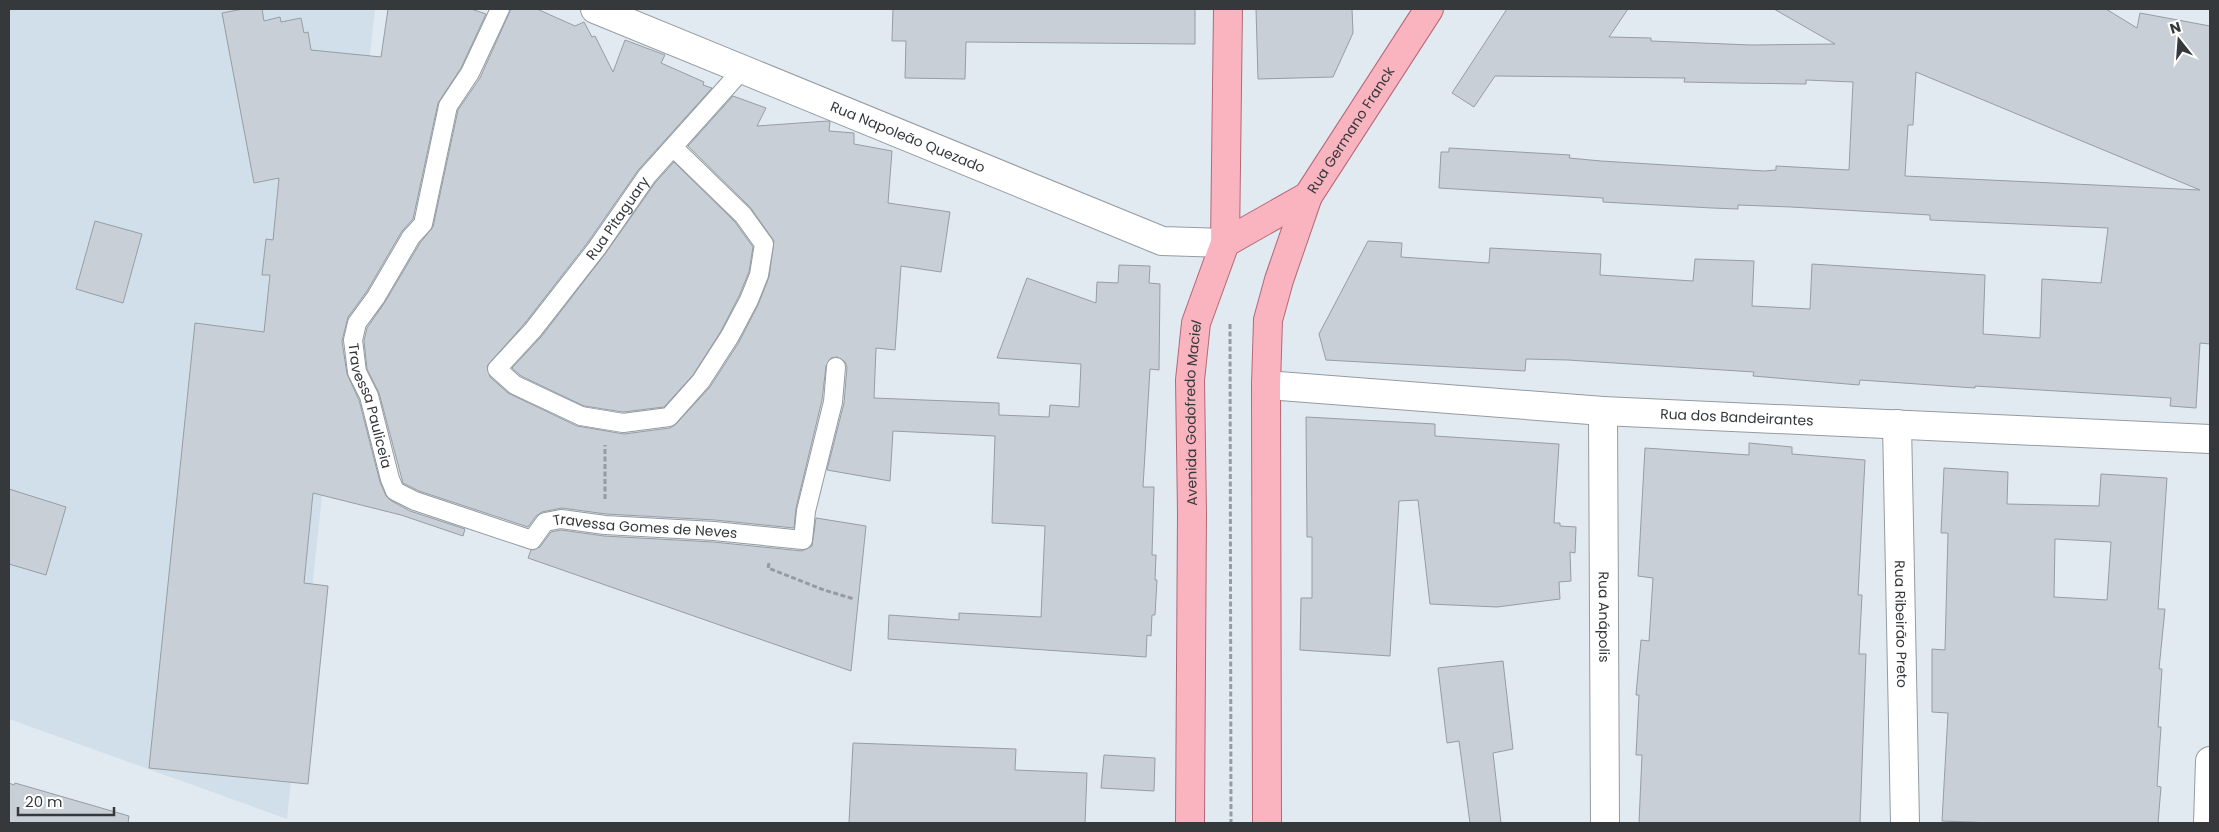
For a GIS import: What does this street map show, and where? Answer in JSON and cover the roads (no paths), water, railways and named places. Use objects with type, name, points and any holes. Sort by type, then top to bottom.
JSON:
[{"type":"main road","name":"Avenida Godofredo Maciel","points":[[1190,823],[1192,523],[1190,380],[1196,323],[1225,243],[1228,9]]},
{"type":"main road","name":"Rua Germano Franck","points":[[1225,243],[1308,196],[1429,9]]},
{"type":"main road","points":[[1267,823],[1266,385],[1268,320],[1279,280],[1308,196]]},
{"type":"street","name":"Rua Napoleão Quezado","points":[[596,9],[1162,241],[1225,243]]},
{"type":"street","name":"Rua dos Bandeirantes","points":[[1266,385],[1603,411],[2210,439]]},
{"type":"street","name":"Rua Anápolis","points":[[1603,411],[1605,823]]},
{"type":"street","name":"Rua Ribeirão Preto","points":[[1898,424],[1905,823]]},
{"type":"street","points":[[2208,823],[2210,761]]},
{"type":"lane","name":"Travessa Pauliceia","points":[[390,479],[368,396],[357,372],[353,340],[357,322],[376,297],[412,237],[423,224],[448,106],[470,73],[500,9]]},
{"type":"lane","name":"Rua Pitaguary","points":[[674,148],[743,215],[764,244],[758,275],[749,300],[730,336],[700,381],[669,417],[623,423],[581,416],[515,384],[497,369],[533,330],[597,248],[647,176],[742,70]]},
{"type":"lane","name":"Travessa Gomes de Neves","points":[[390,479],[395,491],[415,501],[532,540],[545,522],[561,519],[605,525],[714,530],[803,540],[806,511],[833,402],[836,367]]}]
